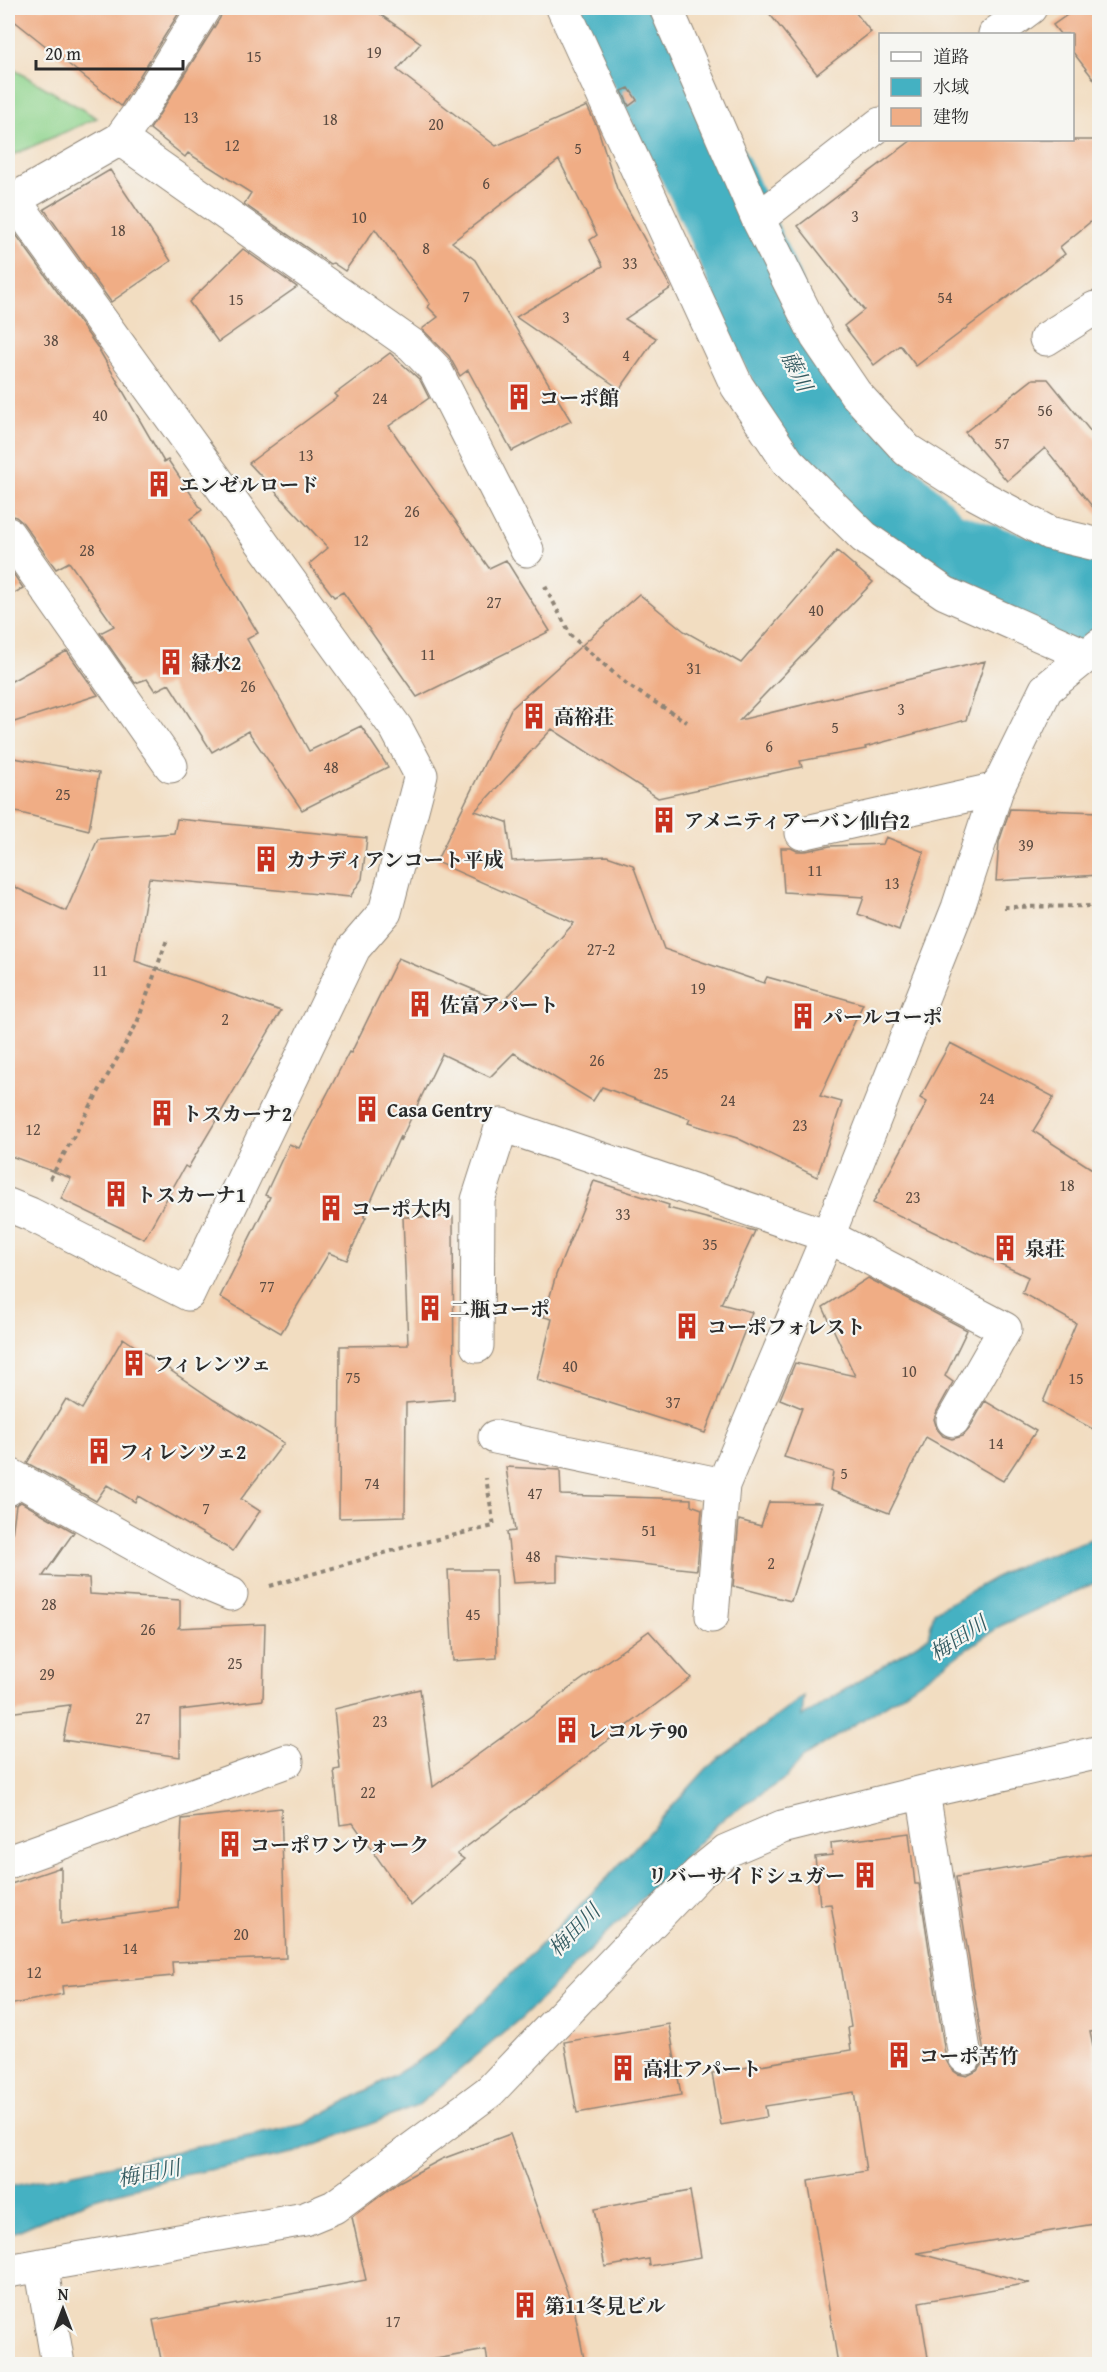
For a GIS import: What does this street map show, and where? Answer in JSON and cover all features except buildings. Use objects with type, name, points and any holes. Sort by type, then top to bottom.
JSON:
[{"type":"street","points":[[19,1209],[188,1294],[354,948],[385,912],[421,775],[396,728],[11,201],[120,139],[139,113],[204,8]]},
{"type":"street","points":[[563,8],[737,386],[788,462],[864,537],[945,593],[1093,650],[1047,689],[997,789],[958,908],[828,1236],[723,1485],[712,1616]]},
{"type":"street","points":[[666,8],[758,219],[817,337],[855,393],[907,450],[976,494],[1049,533],[1100,545]]},
{"type":"street","points":[[996,33],[1030,8]]},
{"type":"street","points":[[758,219],[879,125]]},
{"type":"street","points":[[120,139],[412,345],[435,369],[527,550]]},
{"type":"street","points":[[1046,339],[1095,308],[1100,314]]},
{"type":"street","points":[[8,534],[171,766]]},
{"type":"street","points":[[802,833],[997,789]]},
{"type":"street","points":[[477,1346],[478,1200],[502,1125],[828,1236],[1005,1329],[953,1420]]},
{"type":"street","points":[[495,1437],[723,1485]]},
{"type":"street","points":[[8,1489],[12,1476],[202,1582],[231,1594]]},
{"type":"street","points":[[8,2271],[305,2219],[334,2207],[490,2091],[699,1873],[726,1851],[783,1827],[923,1792],[1100,1752]]},
{"type":"street","points":[[8,1862],[287,1761]]},
{"type":"street","points":[[923,1792],[965,2057]]},
{"type":"street","points":[[41,2265],[58,2364]]},
{"type":"path","points":[[527,550],[571,636],[629,686],[687,723]]},
{"type":"path","points":[[958,908],[1100,906]]},
{"type":"path","points":[[19,1209],[137,1023],[168,937]]},
{"type":"path","points":[[231,1594],[274,1585],[416,1544],[494,1526],[486,1477],[495,1437]]},
{"type":"green space","points":[[8,66],[97,118],[8,157]]},
{"type":"water","name":"梅田川","points":[[1099,1536],[1099,1581],[1000,1626],[900,1696],[802,1758],[786,1778],[725,1817],[522,2017],[417,2106],[298,2152],[184,2175],[90,2200],[8,2235],[8,2187],[305,2124],[400,2072],[435,2050],[608,1877],[708,1767],[804,1696],[802,1717],[928,1637],[934,1612],[1010,1569]]},
{"type":"waterway","name":"藤川","points":[[623,8],[712,183],[783,345],[839,453],[938,552],[1100,608]]},
{"type":"place","name":"コーポ館","points":[[519,397]]},
{"type":"place","name":"エンゼルロード","points":[[159,484]]},
{"type":"place","name":"緑水2","points":[[171,662]]},
{"type":"place","name":"高裕荘","points":[[534,716]]},
{"type":"place","name":"アメニティアーバン仙台2","points":[[664,820]]},
{"type":"place","name":"カナディアンコート平成","points":[[266,859]]},
{"type":"place","name":"佐富アパート","points":[[420,1004]]},
{"type":"place","name":"パールコーポ","points":[[803,1016]]},
{"type":"place","name":"Casa Gentry","points":[[367,1109]]},
{"type":"place","name":"トスカーナ2","points":[[162,1113]]},
{"type":"place","name":"トスカーナ1","points":[[116,1194]]},
{"type":"place","name":"コーポ大内","points":[[331,1208]]},
{"type":"place","name":"泉荘","points":[[1005,1248]]},
{"type":"place","name":"二瓶コーポ","points":[[430,1308]]},
{"type":"place","name":"コーポフォレスト","points":[[687,1326]]},
{"type":"place","name":"フィレンツェ","points":[[134,1363]]},
{"type":"place","name":"フィレンツェ2","points":[[99,1451]]},
{"type":"place","name":"レコルテ90","points":[[567,1730]]},
{"type":"place","name":"コーポワンウォーク","points":[[230,1844]]},
{"type":"place","name":"リバーサイドシュガー","points":[[865,1875]]},
{"type":"place","name":"コーポ苦竹","points":[[899,2055]]},
{"type":"place","name":"高壮アパート","points":[[623,2068]]},
{"type":"place","name":"第11冬見ビル","points":[[525,2305]]}]
